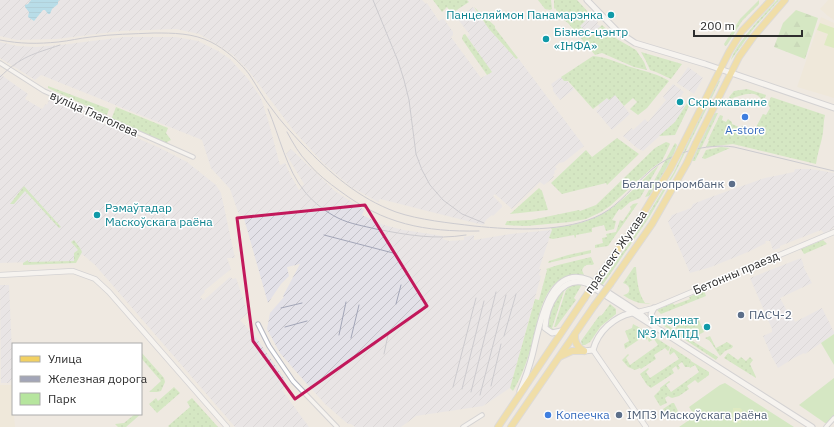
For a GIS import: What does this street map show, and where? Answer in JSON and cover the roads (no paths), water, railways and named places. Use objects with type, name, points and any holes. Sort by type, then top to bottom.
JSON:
[{"type":"main road","points":[[587,0],[617,31],[643,46],[834,108]]},
{"type":"main road","name":"праспект Жукава","points":[[498,427],[561,331],[641,217],[669,171],[720,70],[742,31],[771,0]]},
{"type":"main road","name":"праспект Жукава","points":[[511,427],[652,224],[687,163],[730,73],[749,42],[785,0]]},
{"type":"main road","points":[[669,171],[678,179]]},
{"type":"main road","points":[[516,401],[528,372],[546,304],[554,289],[560,284],[574,277],[583,277],[630,306],[654,326]]},
{"type":"main road","points":[[561,331],[550,333],[546,330],[545,326],[553,299],[568,283],[578,281],[586,283],[623,308],[654,326],[812,427]]},
{"type":"main road","points":[[630,306],[632,309],[631,313]]},
{"type":"main road","points":[[623,308],[625,313],[624,315]]},
{"type":"main road","points":[[654,308],[651,314],[654,326]]},
{"type":"main road","points":[[558,358],[569,352],[593,350],[606,327],[624,315],[638,312]]},
{"type":"main road","points":[[575,334],[576,344],[584,351]]},
{"type":"street","name":"вуліца Глаголева","points":[[0,63],[44,91],[193,157]]},
{"type":"street","name":"Бетонны праезд","points":[[638,312],[654,308],[834,232]]},
{"type":"street","points":[[0,275],[73,271],[95,279],[110,292],[227,427]]},
{"type":"street","points":[[258,324],[269,346],[292,381],[337,427]]},
{"type":"street","points":[[593,350],[646,427]]},
{"type":"street","points":[[463,427],[482,415]]},
{"type":"street","points":[[826,427],[834,418]]},
{"type":"water","points":[[31,0],[60,0],[52,9],[50,14],[43,10],[34,21],[28,17],[29,12],[25,7],[25,5]]},
{"type":"railway","points":[[373,0],[398,61],[404,80],[409,100],[416,154],[422,170],[430,185],[443,200],[462,214],[484,223]]},
{"type":"railway","points":[[0,40],[22,43],[43,43],[62,42],[107,35],[154,33],[183,34],[204,39],[222,48],[241,65],[249,74],[279,118],[302,144],[345,184],[369,200],[396,212],[435,221],[474,226],[540,229],[588,220],[609,210],[657,165],[678,155],[701,148],[723,146],[734,147],[834,171]]},
{"type":"railway","points":[[0,77],[15,64],[28,56],[60,45]]},
{"type":"railway","points":[[268,109],[288,163],[298,183],[312,200],[329,213],[352,223],[399,233],[432,237],[466,235]]},
{"type":"railway","points":[[287,132],[302,156],[319,175],[356,202],[373,211],[405,224],[440,230],[479,231]]},
{"type":"railway","points":[[324,235],[397,254]]},
{"type":"railway","points":[[396,304],[401,285]]},
{"type":"railway","points":[[471,392],[496,292]]},
{"type":"railway","points":[[504,336],[516,294]]},
{"type":"railway","points":[[480,395],[506,295]]},
{"type":"railway","points":[[453,387],[476,298]]},
{"type":"railway","points":[[462,389],[484,301]]},
{"type":"railway","points":[[339,335],[346,302]]},
{"type":"railway","points":[[281,308],[302,303]]},
{"type":"railway","points":[[351,338],[359,305]]},
{"type":"railway","points":[[285,327],[307,321]]},
{"type":"railway","points":[[384,354],[388,335]]},
{"type":"railway","points":[[491,386],[501,344]]},
{"type":"place","name":"Панцеляймон Панамарэнка","points":[[611,15]]},
{"type":"place","name":"Бізнес-цэнтр «ІНФА»","points":[[546,39]]},
{"type":"place","name":"Скрыжаванне","points":[[680,102]]},
{"type":"place","name":"А-store","points":[[745,117]]},
{"type":"place","name":"Белагропромбанк","points":[[732,184]]},
{"type":"place","name":"Рэмаўтадар Маскоўскага раёна","points":[[97,215]]},
{"type":"place","name":"ПАСЧ-2","points":[[741,315]]},
{"type":"place","name":"Інтэрнат №3 МАПІД","points":[[707,327]]},
{"type":"place","name":"Копеечка","points":[[548,415]]},
{"type":"place","name":"ІМПЗ Маскоўскага раёна","points":[[619,415]]}]
